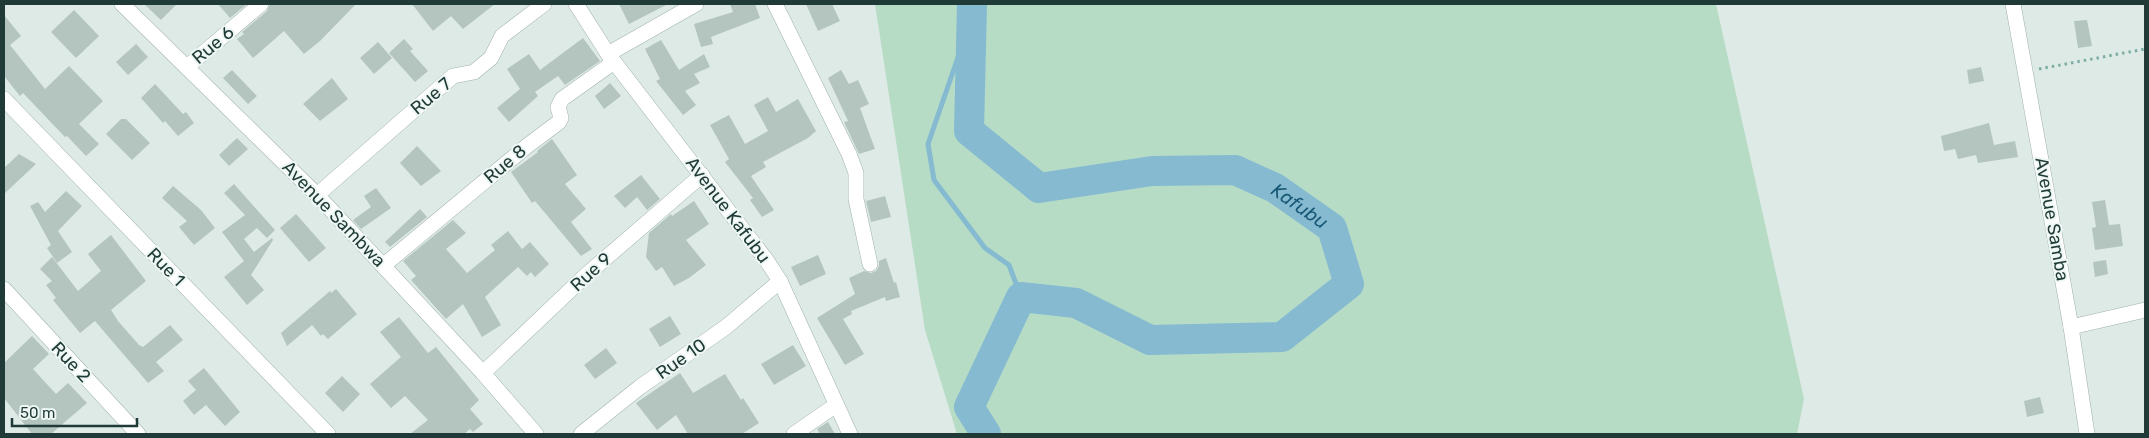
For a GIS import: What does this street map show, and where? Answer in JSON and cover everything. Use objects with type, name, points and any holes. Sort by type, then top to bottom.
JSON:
[{"type":"street","name":"Rue 6","points":[[188,66],[262,4]]},
{"type":"street","name":"Rue 7","points":[[317,195],[453,76],[474,72],[491,58],[502,36],[544,4]]},
{"type":"street","name":"Avenue Kafubu","points":[[576,4],[611,58],[768,261],[780,281],[850,434]]},
{"type":"street","name":"Rue 8","points":[[384,266],[527,146],[559,122],[561,118],[558,107],[562,99],[611,58],[696,4]]},
{"type":"street","points":[[775,4],[849,154],[856,173],[856,199],[870,264]]},
{"type":"street","name":"Avenue Samba","points":[[2013,4],[2071,327],[2087,434]]},
{"type":"street","name":"Avenue Sambwa","points":[[125,5],[317,195],[483,373],[536,434]]},
{"type":"street","name":"Rue 1","points":[[4,99],[328,434]]},
{"type":"street","name":"Rue 9","points":[[483,373],[585,276],[702,175]]},
{"type":"street","name":"Rue 10","points":[[581,434],[640,387],[726,327],[780,281]]},
{"type":"street","name":"Rue 2","points":[[4,289],[138,434]]},
{"type":"street","points":[[2071,327],[2145,310]]},
{"type":"street","points":[[794,434],[836,405]]},
{"type":"path","points":[[2026,71],[2145,49]]},
{"type":"green space","points":[[875,4],[1716,4],[1804,399],[1797,434],[957,434],[925,330]]},
{"type":"building","points":[[144,4],[177,4],[161,20]]},
{"type":"building","points":[[218,4],[247,4],[230,18]]},
{"type":"building","points":[[270,4],[356,4],[320,41],[304,54],[284,31],[253,58],[237,39],[244,34],[242,32],[267,11]]},
{"type":"building","points":[[412,4],[495,4],[463,29],[451,16],[433,31]]},
{"type":"building","points":[[619,4],[668,4],[629,24]]},
{"type":"building","points":[[730,4],[755,4],[760,18],[711,37],[713,44],[701,47],[694,24],[733,12]]},
{"type":"building","points":[[806,4],[832,4],[840,21],[818,31]]},
{"type":"building","points":[[74,10],[99,36],[76,58],[51,32]]},
{"type":"building","points":[[4,15],[21,36],[10,45],[45,89],[69,66],[103,101],[79,124],[99,144],[86,156],[23,93],[20,96],[4,76]]},
{"type":"building","points":[[2087,20],[2092,46],[2078,48],[2074,21]]},
{"type":"building","points":[[583,38],[600,61],[565,85],[558,76],[535,92],[538,96],[509,122],[497,108],[520,89],[507,69],[529,54],[540,70]]},
{"type":"building","points":[[404,39],[413,49],[410,51],[428,71],[415,82],[389,53]]},
{"type":"building","points":[[661,40],[679,70],[704,54],[710,67],[694,74],[700,83],[685,91],[696,105],[683,115],[656,81],[660,79],[645,49]]},
{"type":"building","points":[[378,42],[392,58],[374,74],[360,58]]},
{"type":"building","points":[[136,44],[148,57],[128,75],[116,62]]},
{"type":"building","points":[[1981,67],[1984,81],[1969,84],[1967,70]]},
{"type":"building","points":[[232,70],[257,96],[248,104],[223,78]]},
{"type":"building","points":[[841,70],[849,84],[858,80],[869,104],[860,108],[875,149],[859,154],[844,122],[848,121],[828,78]]},
{"type":"building","points":[[332,78],[348,99],[320,121],[303,104]]},
{"type":"building","points":[[610,83],[621,96],[604,109],[595,96]]},
{"type":"building","points":[[155,84],[183,114],[186,112],[194,123],[178,136],[165,121],[163,123],[141,98]]},
{"type":"building","points":[[768,97],[776,112],[798,99],[816,131],[808,138],[763,162],[766,167],[751,176],[774,210],[762,217],[750,200],[753,198],[725,162],[729,159],[710,125],[729,115],[745,144],[768,131],[754,105]]},
{"type":"building","points":[[121,119],[126,119],[150,143],[132,160],[106,134]]},
{"type":"building","points":[[1989,123],[1994,145],[2015,141],[2018,157],[1978,163],[1976,155],[1958,159],[1955,149],[1944,151],[1941,136]]},
{"type":"building","points":[[237,138],[248,149],[229,166],[219,155]]},
{"type":"building","points":[[552,139],[577,175],[565,184],[586,209],[571,222],[592,249],[581,256],[535,201],[532,203],[511,172]]},
{"type":"building","points":[[417,146],[441,171],[421,186],[400,163]]},
{"type":"building","points":[[19,154],[36,164],[4,194],[4,168]]},
{"type":"building","points":[[641,175],[660,199],[647,210],[637,197],[625,208],[614,196]]},
{"type":"building","points":[[234,184],[275,230],[267,238],[257,228],[244,239],[254,252],[272,238],[273,240],[251,275],[264,290],[247,305],[224,277],[244,261],[222,232],[245,215],[224,193]]},
{"type":"building","points":[[173,186],[201,210],[215,228],[194,245],[179,227],[187,221],[162,198]]},
{"type":"building","points":[[376,188],[391,208],[361,229],[353,220],[371,207],[364,196]]},
{"type":"building","points":[[66,191],[82,206],[58,231],[72,252],[57,263],[47,248],[51,245],[30,206],[38,202],[45,212]]},
{"type":"building","points":[[885,196],[891,217],[871,222],[866,201]]},
{"type":"building","points":[[2105,200],[2109,225],[2120,224],[2123,246],[2095,250],[2092,228],[2096,227],[2092,202]]},
{"type":"building","points":[[694,201],[709,224],[686,240],[706,265],[689,278],[674,286],[662,267],[656,271],[646,257],[649,233],[671,214],[672,216]]},
{"type":"building","points":[[420,209],[427,217],[390,247],[385,242]]},
{"type":"building","points":[[296,214],[326,248],[309,262],[280,228]]},
{"type":"building","points":[[453,220],[466,233],[446,249],[467,273],[495,250],[491,245],[508,231],[522,249],[530,242],[549,264],[535,277],[531,272],[527,276],[518,267],[485,297],[501,325],[482,337],[463,304],[446,319],[411,280],[416,276],[403,261]]},
{"type":"building","points":[[111,235],[146,281],[111,310],[118,321],[143,347],[170,325],[183,340],[156,362],[164,371],[148,383],[95,321],[80,333],[53,300],[56,298],[46,285],[52,281],[40,269],[52,257],[78,291],[101,271],[88,254]]},
{"type":"building","points":[[818,255],[826,274],[800,286],[791,267]]},
{"type":"building","points":[[886,258],[900,297],[886,301],[885,297],[851,311],[852,314],[843,319],[864,354],[845,365],[817,318],[855,294],[849,278],[864,271],[871,273],[876,271],[879,261]]},
{"type":"building","points":[[2106,260],[2108,274],[2095,277],[2093,262]]},
{"type":"building","points":[[336,289],[357,314],[328,339],[323,334],[321,336],[312,325],[287,346],[281,333],[330,291],[331,293]]},
{"type":"building","points":[[670,316],[681,334],[660,347],[649,329]]},
{"type":"building","points":[[399,317],[428,353],[436,347],[479,400],[470,409],[483,424],[473,432],[470,429],[464,434],[410,434],[428,420],[405,396],[391,408],[370,384],[401,357],[380,332]]},
{"type":"building","points":[[32,336],[49,354],[33,369],[56,394],[68,383],[87,403],[51,434],[32,434],[4,398],[4,363]]},
{"type":"building","points":[[793,345],[806,366],[774,385],[761,364]]},
{"type":"building","points":[[606,348],[617,363],[595,379],[584,365]]},
{"type":"building","points":[[204,368],[240,412],[225,426],[206,405],[194,415],[183,401],[196,390],[188,381]]},
{"type":"building","points":[[680,373],[693,393],[725,374],[741,400],[743,398],[759,423],[742,434],[688,434],[676,415],[657,430],[636,403]]},
{"type":"building","points":[[342,376],[360,394],[343,412],[325,393]]},
{"type":"building","points":[[2040,397],[2044,413],[2027,417],[2024,401]]},
{"type":"building","points":[[828,422],[835,434],[820,434],[817,429]]},
{"type":"waterway","name":"Kafubu","points":[[972,4],[969,131],[1039,188],[1152,171],[1235,170],[1275,188],[1332,228],[1349,284],[1282,337],[1150,340],[1076,303],[1021,297],[969,407],[986,434]]},
{"type":"waterway","points":[[972,17],[928,144],[934,180],[985,248],[1009,265],[1021,297]]}]
